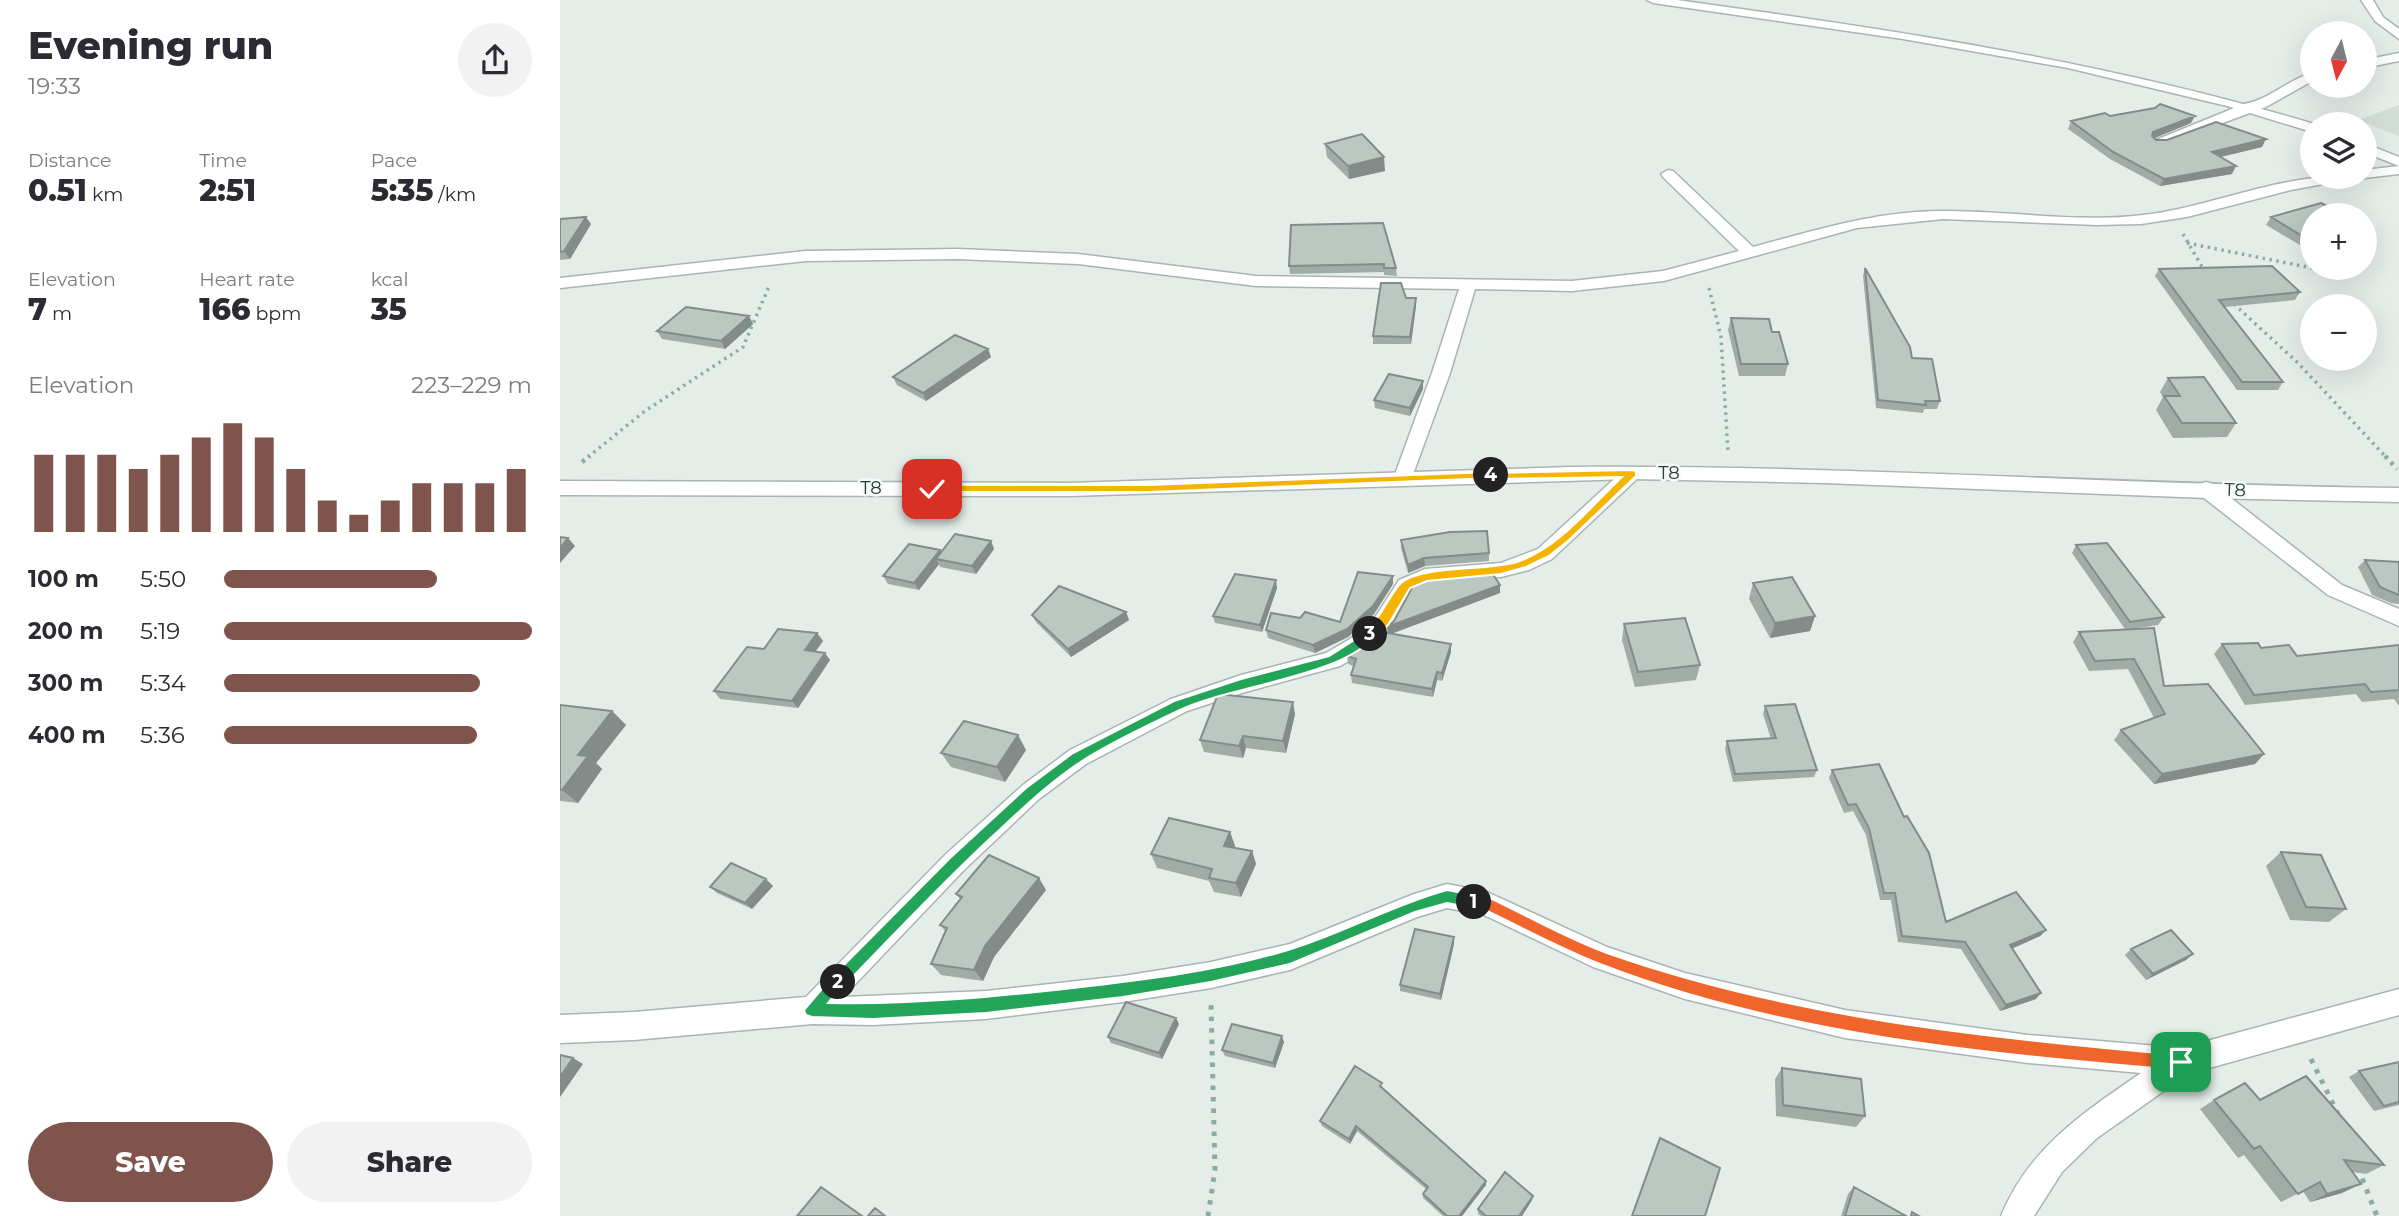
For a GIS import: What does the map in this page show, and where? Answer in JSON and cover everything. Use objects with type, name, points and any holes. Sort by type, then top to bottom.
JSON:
[{"type":"street","points":[[1653,0],[1995,50],[2124,75],[2251,108],[2300,124]]},
{"type":"street","points":[[2367,0],[2379,19],[2399,35]]},
{"type":"street","points":[[2377,61],[2399,57]]},
{"type":"street","points":[[2158,142],[2279,98],[2300,81]]},
{"type":"street","points":[[2377,153],[2399,162]]},
{"type":"street","points":[[2377,173],[2399,170]]},
{"type":"street","points":[[1668,174],[1749,253]]},
{"type":"street","points":[[560,282],[837,254],[1011,255],[1104,262],[1256,281],[1385,282],[1468,287],[1572,286],[1621,282],[1703,267],[1828,230],[1908,217],[1969,215],[2097,221],[2173,215],[2300,184]]},
{"type":"street","points":[[1403,477],[1441,373],[1468,287]]},
{"type":"street","points":[[812,1010],[955,862],[1031,792],[1078,757],[1179,705],[1241,684],[1332,660],[1358,645],[1384,622],[1406,585],[1425,577],[1501,570],[1522,565],[1545,554],[1632,473]]},
{"type":"street","name":"T8","points":[[560,488],[1149,488],[1403,477],[1632,473],[2399,495]]},
{"type":"street","points":[[2206,489],[2335,590],[2399,618]]},
{"type":"street","points":[[560,1029],[634,1026],[812,1010],[873,1011],[986,1005],[1123,989],[1211,975],[1290,957],[1414,905],[1447,896],[1487,904],[1602,958],[1685,986],[1845,1024],[2028,1049],[2181,1062],[2399,1002]]},
{"type":"street","points":[[2015,1216],[2051,1161],[2087,1128],[2181,1062]]},
{"type":"path","points":[[2173,215],[2208,277]]},
{"type":"path","points":[[2187,243],[2300,266]]},
{"type":"path","points":[[580,463],[645,411],[743,347],[783,258]]},
{"type":"path","points":[[1703,267],[1720,327],[1729,474]]},
{"type":"path","points":[[2234,303],[2324,387],[2399,471]]},
{"type":"path","points":[[1208,1216],[1215,1170],[1211,1083],[1211,975]]},
{"type":"path","points":[[2296,1031],[2340,1120]]},
{"type":"path","points":[[2354,1156],[2377,1216]]},
{"type":"shaded area","points":[[2399,105],[2399,136],[2377,127],[2377,113]]},
{"type":"building","points":[[2160,104],[2195,116],[2153,132],[2152,136],[2156,140],[2167,140],[2216,122],[2266,139],[2212,152],[2236,166],[2164,179],[2113,152],[2071,121],[2105,113],[2110,116],[2155,108]]},
{"type":"building","points":[[1362,134],[1384,157],[1348,166],[1325,144]]},
{"type":"building","points":[[2300,209],[2300,235],[2271,217]]},
{"type":"building","points":[[586,217],[564,251],[560,252],[560,219]]},
{"type":"building","points":[[1383,223],[1396,268],[1384,268],[1384,264],[1289,266],[1291,225]]},
{"type":"building","points":[[2272,266],[2300,292],[2219,300],[2283,382],[2242,382],[2159,269]]},
{"type":"building","points":[[1865,268],[1910,347],[1912,358],[1932,359],[1940,401],[1925,401],[1926,405],[1878,400]]},
{"type":"building","points":[[1381,283],[1401,283],[1406,298],[1416,298],[1410,337],[1373,336]]},
{"type":"building","points":[[686,307],[749,316],[721,341],[657,331]]},
{"type":"building","points":[[1731,318],[1769,319],[1772,332],[1779,332],[1788,364],[1741,364]]},
{"type":"building","points":[[955,335],[988,349],[923,393],[893,377]]},
{"type":"building","points":[[1389,374],[1423,381],[1410,408],[1374,400]]},
{"type":"building","points":[[2204,377],[2236,423],[2182,423],[2164,396],[2180,396],[2168,378]]},
{"type":"building","points":[[1487,531],[1489,553],[1424,558],[1408,565],[1401,540],[1450,532]]},
{"type":"building","points":[[955,534],[991,541],[972,566],[936,559]]},
{"type":"building","points":[[560,537],[568,538],[560,548]]},
{"type":"building","points":[[2107,543],[2164,617],[2130,622],[2076,545]]},
{"type":"building","points":[[909,544],[940,550],[914,583],[883,576]]},
{"type":"building","points":[[2365,560],[2399,562],[2399,595],[2380,587]]},
{"type":"building","points":[[1358,572],[1393,576],[1373,606],[1347,629],[1313,645],[1266,630],[1271,613],[1300,618],[1305,612],[1340,622]]},
{"type":"building","points":[[1492,573],[1500,585],[1387,627],[1394,621],[1414,584],[1428,579]]},
{"type":"building","points":[[1235,574],[1276,580],[1260,625],[1213,616]]},
{"type":"building","points":[[1792,577],[1815,616],[1775,623],[1753,583]]},
{"type":"building","points":[[1059,586],[1126,612],[1068,649],[1032,615]]},
{"type":"building","points":[[1685,618],[1700,665],[1638,672],[1624,624]]},
{"type":"building","points":[[2154,628],[2164,686],[2208,684],[2264,754],[2162,774],[2121,730],[2165,714],[2134,659],[2095,661],[2079,632]]},
{"type":"building","points":[[778,629],[817,633],[805,650],[825,653],[792,701],[714,691],[747,647],[764,649]]},
{"type":"building","points":[[1382,632],[1451,644],[1442,673],[1437,672],[1432,689],[1351,675],[1356,659],[1347,656]]},
{"type":"building","points":[[2258,643],[2261,648],[2289,645],[2297,656],[2399,645],[2399,690],[2371,692],[2365,684],[2254,695],[2222,644]]},
{"type":"building","points":[[1218,694],[1293,702],[1283,741],[1243,736],[1239,746],[1200,740]]},
{"type":"building","points":[[1795,704],[1817,770],[1735,774],[1727,741],[1776,738],[1765,706]]},
{"type":"building","points":[[560,705],[612,711],[578,755],[588,756],[562,790],[560,790]]},
{"type":"building","points":[[964,721],[1018,735],[997,767],[941,753]]},
{"type":"building","points":[[1879,764],[1904,817],[1907,816],[1929,853],[1946,922],[2016,892],[2046,930],[2010,945],[2041,993],[2006,1005],[1965,942],[1902,936],[1895,893],[1884,893],[1869,828],[1856,804],[1848,805],[1832,770]]},
{"type":"building","points":[[1169,818],[1230,832],[1224,846],[1252,851],[1236,883],[1209,878],[1212,869],[1151,854]]},
{"type":"building","points":[[2281,852],[2321,855],[2346,909],[2306,907]]},
{"type":"building","points":[[989,855],[1039,878],[985,946],[974,970],[931,964],[947,928],[940,925],[962,897],[956,894]]},
{"type":"building","points":[[731,863],[766,879],[745,903],[710,887]]},
{"type":"building","points":[[1415,929],[1454,937],[1440,994],[1400,985]]},
{"type":"building","points":[[2171,930],[2193,954],[2153,974],[2131,949]]},
{"type":"building","points":[[1126,1002],[1176,1018],[1159,1053],[1108,1037]]},
{"type":"building","points":[[1232,1024],[1282,1036],[1273,1063],[1222,1050]]},
{"type":"building","points":[[560,1055],[573,1058],[560,1077]]},
{"type":"building","points":[[2399,1062],[2399,1102],[2384,1106],[2359,1071]]},
{"type":"building","points":[[1355,1066],[1382,1083],[1380,1086],[1486,1181],[1459,1216],[1447,1216],[1423,1194],[1428,1187],[1356,1126],[1349,1139],[1320,1121]]},
{"type":"building","points":[[1782,1068],[1861,1079],[1865,1116],[1783,1105]]},
{"type":"building","points":[[2306,1076],[2384,1165],[2344,1160],[2361,1184],[2327,1194],[2320,1182],[2298,1194],[2260,1146],[2254,1149],[2214,1100],[2245,1083],[2260,1100]]},
{"type":"building","points":[[1660,1138],[1720,1168],[1705,1216],[1632,1216]]},
{"type":"building","points":[[1505,1172],[1533,1196],[1519,1216],[1486,1216],[1478,1209]]},
{"type":"building","points":[[821,1187],[862,1216],[797,1216]]},
{"type":"building","points":[[1854,1187],[1906,1216],[1845,1216]]},
{"type":"building","points":[[875,1208],[885,1216],[868,1216]]},
{"type":"route","points":[[932,489],[1149,488],[1403,477],[1632,473],[1545,554],[1522,565],[1501,570],[1425,577],[1406,585],[1384,622],[1358,645],[1332,660],[1241,684],[1179,705],[1078,757],[1031,792],[955,862],[893,923],[812,1010],[873,1011],[986,1005],[1123,989],[1211,975],[1290,957],[1414,905],[1447,896],[1487,904],[1602,958],[1685,986],[1845,1024],[2028,1049],[2181,1062]]}]
